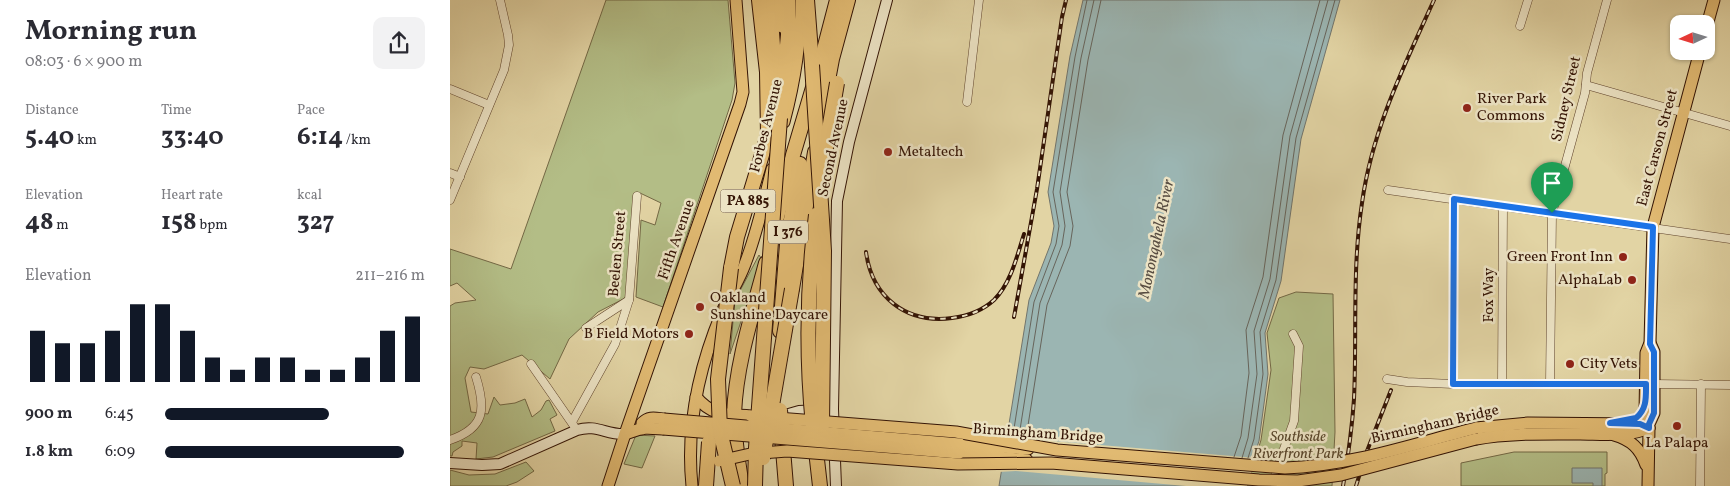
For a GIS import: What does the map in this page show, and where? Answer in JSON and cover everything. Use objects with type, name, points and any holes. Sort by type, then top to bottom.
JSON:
[{"type":"highway","points":[[759,0],[767,72],[768,136]]},
{"type":"highway","points":[[783,76],[788,35],[788,0]]},
{"type":"highway","points":[[807,0],[817,61],[824,251],[818,426],[825,486]]},
{"type":"highway","name":"I 376","points":[[786,486],[781,416],[780,336],[787,244],[817,61],[837,0]]},
{"type":"highway","points":[[761,486],[765,448],[832,82],[837,36],[848,0]]},
{"type":"highway","name":"I 376","points":[[820,486],[818,426],[808,352],[810,281],[832,82],[856,0]]},
{"type":"highway","points":[[743,486],[736,442],[735,403],[737,381],[817,61]]},
{"type":"highway","name":"PA 885","points":[[755,486],[756,448],[783,76]]},
{"type":"highway","name":"PA 885","points":[[733,486],[720,431],[718,379],[731,268],[737,237],[768,136]]},
{"type":"highway","points":[[706,486],[718,379]]},
{"type":"main road","name":"Fifth Avenue","points":[[608,486],[740,104],[743,92],[736,0]]},
{"type":"main road","name":"PA 885","points":[[768,136],[775,64],[771,0]]},
{"type":"main road","name":"PA 885","points":[[780,0],[784,45],[783,76]]},
{"type":"main road","name":"Forbes Avenue","points":[[692,486],[690,469],[691,435],[696,397],[720,318],[745,264],[762,209],[794,84],[799,42],[800,0]]},
{"type":"main road","name":"Second Avenue","points":[[836,486],[833,409],[838,194],[849,142],[887,0]]},
{"type":"main road","points":[[1710,15],[1714,0]]},
{"type":"main road","name":"East Carson Street","points":[[1648,486],[1649,426],[1645,413],[1654,352],[1650,344],[1653,227],[1697,60]]},
{"type":"main road","name":"East Carson Street","points":[[1649,426],[1654,413],[1650,384]]},
{"type":"main road","points":[[696,397],[708,409],[722,414],[961,432],[1057,450]]},
{"type":"main road","points":[[1646,403],[1642,412],[1636,418],[1610,428],[1633,444],[1644,458],[1648,472]]},
{"type":"main road","points":[[743,486],[750,482],[754,474],[759,434],[767,423],[776,418],[799,412],[833,409]]},
{"type":"main road","name":"Birmingham Bridge","points":[[663,424],[1051,462],[1259,480],[1298,480],[1341,475],[1476,434]]},
{"type":"main road","name":"Birmingham Bridge","points":[[625,434],[663,424],[1057,450],[1260,467],[1298,467],[1332,463],[1476,434],[1516,434],[1610,428],[1640,432],[1649,426]]},
{"type":"main road","points":[[450,463],[500,464],[574,426],[599,428],[616,434],[625,434]]},
{"type":"main road","points":[[690,469],[759,452],[787,450],[958,464],[1051,462]]},
{"type":"street","points":[[450,200],[504,70],[508,53],[508,34],[500,0]]},
{"type":"street","points":[[967,102],[979,0]]},
{"type":"street","points":[[1520,26],[1528,0]]},
{"type":"street","name":"Sidney Street","points":[[1550,384],[1552,213],[1585,93],[1587,73],[1607,0]]},
{"type":"street","points":[[1586,85],[1730,126]]},
{"type":"street","points":[[450,89],[489,105]]},
{"type":"street","points":[[450,173],[460,177]]},
{"type":"street","points":[[1388,190],[1730,238]]},
{"type":"street","name":"Beelen Street","points":[[574,426],[615,344],[629,300],[637,196]]},
{"type":"street","points":[[1453,384],[1454,199]]},
{"type":"street","name":"Fox Way","points":[[1502,384],[1503,206]]},
{"type":"street","points":[[586,328],[629,300]]},
{"type":"street","points":[[1272,486],[1294,421],[1299,346],[1293,334]]},
{"type":"street","points":[[531,364],[574,426]]},
{"type":"street","points":[[450,440],[463,436],[481,415],[483,401],[476,377]]},
{"type":"street","points":[[1387,379],[1453,384],[1730,384]]},
{"type":"street","points":[[1700,486],[1701,384]]},
{"type":"green space","points":[[606,0],[728,0],[735,83],[732,100],[663,307],[636,297],[641,220],[655,225],[661,203],[640,193],[635,196],[627,297],[598,312],[569,339],[550,379],[522,355],[484,369],[470,367],[465,378],[471,412],[488,414],[494,397],[500,405],[515,403],[525,399],[532,417],[549,400],[557,415],[550,419],[555,431],[493,457],[476,459],[477,443],[462,441],[462,446],[450,456],[450,306],[455,303],[476,300],[457,283],[450,286],[450,249],[511,269]]},
{"type":"green space","points":[[759,255],[761,258],[758,271],[730,354],[735,300]]},
{"type":"green space","name":"Southside Riverfront Park","points":[[1296,292],[1333,294],[1335,432],[1332,486],[1247,486],[1261,440],[1271,370],[1267,333],[1279,298]]},
{"type":"green space","points":[[636,435],[655,436],[642,468],[624,464]]},
{"type":"green space","points":[[1514,452],[1607,452],[1605,486],[1461,486],[1461,463]]},
{"type":"green space","points":[[526,462],[534,471],[517,482],[506,486],[450,486],[450,470],[469,475],[495,474]]},
{"type":"water","name":"Monongahela River","points":[[1083,0],[1340,0],[1301,139],[1281,281],[1265,333],[1268,374],[1259,441],[1244,486],[999,486],[1029,300],[1051,243],[1054,226],[1048,192],[1070,56]]},
{"type":"water","points":[[1572,468],[1602,468],[1602,486],[1593,486],[1593,483],[1572,483]]},
{"type":"pier","points":[[1005,435],[1028,439],[1256,458],[1247,486],[1186,486],[1016,471],[999,472]]},
{"type":"railway","points":[[1014,317],[1037,189],[1066,0]]},
{"type":"railway","points":[[1343,486],[1353,410],[1357,252],[1367,176],[1373,150],[1390,99],[1434,0]]},
{"type":"railway","points":[[866,252],[876,282],[894,304],[906,312],[920,317],[935,319],[952,318],[980,310],[994,300],[1005,286],[1013,269],[1024,234]]},
{"type":"railway","points":[[1356,486],[1367,451],[1391,390]]},
{"type":"place","name":"River Park Commons","points":[[1467,108]]},
{"type":"place","name":"Metaltech","points":[[888,152]]},
{"type":"place","name":"Green Front Inn","points":[[1623,257]]},
{"type":"place","name":"AlphaLab","points":[[1632,280]]},
{"type":"place","name":"Oakland Sunshine Daycare","points":[[700,307]]},
{"type":"place","name":"B Field Motors","points":[[689,334]]},
{"type":"place","name":"City Vets","points":[[1570,364]]},
{"type":"place","name":"La Palapa","points":[[1677,426]]},
{"type":"route","points":[[1454,199],[1552,213],[1653,227],[1650,344],[1654,352],[1654,413],[1649,428],[1640,424],[1610,423],[1639,416],[1646,403],[1646,384],[1453,384],[1454,199]]}]
